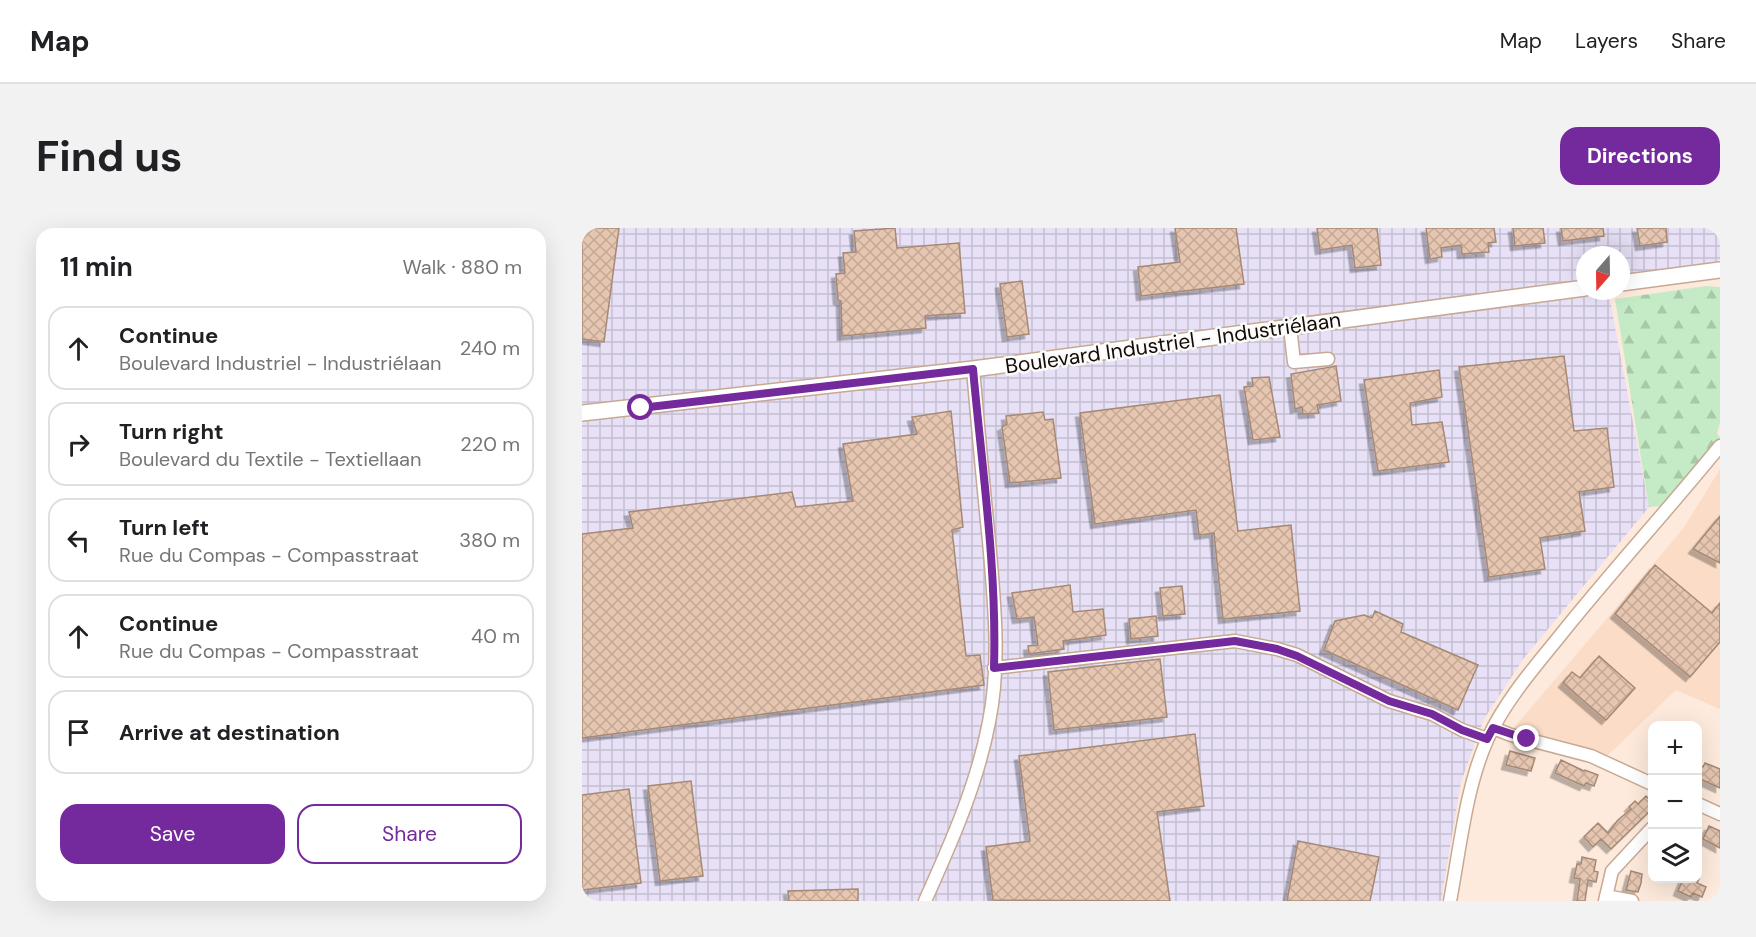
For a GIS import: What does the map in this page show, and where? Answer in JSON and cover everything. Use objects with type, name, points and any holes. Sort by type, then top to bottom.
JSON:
[{"type":"main road","points":[[1630,282],[1720,270]]},
{"type":"main road","name":"Boulevard Industriel - Industriélaan","points":[[582,413],[973,369],[1576,289]]},
{"type":"street","points":[[1290,327],[1294,362],[1328,359]]},
{"type":"street","points":[[925,901],[974,783],[989,720],[994,668],[995,632],[990,559],[973,369]]},
{"type":"street","points":[[1450,901],[1471,789],[1487,739],[1508,702],[1574,619],[1720,446]]},
{"type":"street","points":[[994,668],[1235,641],[1277,649],[1297,656],[1389,701],[1432,714],[1462,730],[1487,739]]},
{"type":"street","points":[[1493,728],[1591,756],[1648,782]]},
{"type":"street","points":[[1702,806],[1720,814]]},
{"type":"street","points":[[1632,901],[1606,899],[1612,871],[1652,829]]},
{"type":"shaded area","points":[[582,228],[1720,228],[1720,260],[1630,287],[1630,246],[1576,246],[1576,300],[1610,300],[1649,507],[1524,658],[1484,719],[1461,782],[1441,901],[582,901]]},
{"type":"shaded area","points":[[1720,469],[1720,709],[1676,690],[1607,756],[1513,729],[1683,529]]},
{"type":"green space","points":[[1706,286],[1720,287],[1720,423],[1717,433],[1720,445],[1660,506],[1649,507],[1615,300],[1630,300],[1630,297]]},
{"type":"building","points":[[582,228],[619,228],[604,342],[582,339]]},
{"type":"building","points":[[895,228],[897,248],[959,243],[965,313],[925,316],[926,328],[842,336],[841,301],[838,300],[836,274],[845,273],[843,253],[856,252],[854,231]]},
{"type":"building","points":[[1175,228],[1236,228],[1244,284],[1141,296],[1138,267],[1180,262]]},
{"type":"building","points":[[1317,228],[1377,228],[1381,265],[1355,268],[1352,245],[1320,250]]},
{"type":"building","points":[[1426,228],[1494,228],[1496,242],[1488,243],[1489,252],[1462,254],[1461,245],[1441,248],[1442,257],[1430,259]]},
{"type":"building","points":[[1513,228],[1543,228],[1545,243],[1515,246]]},
{"type":"building","points":[[1561,228],[1603,228],[1604,236],[1563,241]]},
{"type":"building","points":[[1637,228],[1666,228],[1667,242],[1640,246]]},
{"type":"building","points":[[1022,281],[1029,334],[1007,337],[1000,284]]},
{"type":"building","points":[[1564,356],[1574,431],[1607,428],[1614,487],[1579,492],[1585,531],[1540,538],[1545,569],[1489,577],[1459,367]]},
{"type":"building","points":[[1336,366],[1341,401],[1317,405],[1319,413],[1303,414],[1302,407],[1295,409],[1291,374]]},
{"type":"building","points":[[1439,370],[1442,397],[1410,403],[1412,425],[1442,422],[1449,462],[1378,471],[1364,380]]},
{"type":"building","points":[[1269,377],[1280,437],[1253,440],[1244,387],[1253,386],[1252,378]]},
{"type":"building","points":[[1220,395],[1238,531],[1291,525],[1300,611],[1223,619],[1214,533],[1199,535],[1196,510],[1095,524],[1080,413]]},
{"type":"building","points":[[951,411],[963,527],[952,530],[966,656],[980,655],[984,685],[582,738],[582,534],[633,528],[629,512],[792,492],[796,507],[853,501],[843,444],[917,434],[912,417]]},
{"type":"building","points":[[1043,412],[1045,420],[1053,419],[1061,478],[1010,483],[1002,427],[1007,424],[1006,416]]},
{"type":"building","points":[[1720,516],[1720,563],[1693,549]]},
{"type":"building","points":[[1655,565],[1712,613],[1720,603],[1720,642],[1690,677],[1615,614]]},
{"type":"building","points":[[1070,585],[1073,612],[1103,609],[1106,635],[1063,641],[1064,649],[1029,654],[1028,646],[1038,645],[1034,617],[1017,619],[1012,593]]},
{"type":"building","points":[[1182,586],[1185,614],[1163,616],[1160,588]]},
{"type":"building","points":[[1375,611],[1403,624],[1401,632],[1478,665],[1458,710],[1324,650],[1335,621],[1364,615],[1372,618]]},
{"type":"building","points":[[1156,616],[1158,636],[1131,639],[1129,619]]},
{"type":"building","points":[[1599,656],[1635,688],[1606,720],[1563,683],[1572,672],[1580,678]]},
{"type":"building","points":[[1160,659],[1167,717],[1054,730],[1048,672]]},
{"type":"building","points":[[1195,734],[1204,806],[1157,812],[1170,901],[993,900],[986,847],[1030,841],[1019,756]]},
{"type":"building","points":[[1510,751],[1535,758],[1531,771],[1506,765]]},
{"type":"building","points":[[1561,760],[1598,775],[1594,786],[1586,783],[1584,786],[1555,773]]},
{"type":"building","points":[[1705,763],[1720,769],[1720,788],[1702,780]]},
{"type":"building","points":[[691,781],[703,876],[660,881],[648,786]]},
{"type":"building","points":[[629,789],[641,883],[582,890],[582,795]]},
{"type":"building","points":[[1646,796],[1648,813],[1611,849],[1601,839],[1593,847],[1584,837],[1598,823],[1608,833],[1631,809],[1629,807],[1635,801],[1638,804]]},
{"type":"building","points":[[1709,826],[1720,831],[1720,848],[1703,839]]},
{"type":"building","points":[[1298,841],[1379,857],[1370,901],[1287,901]]},
{"type":"building","points":[[1582,857],[1596,860],[1594,871],[1598,872],[1596,882],[1588,880],[1585,901],[1577,901],[1580,879],[1574,878],[1577,864],[1581,864]]},
{"type":"building","points":[[1631,871],[1642,874],[1638,892],[1626,890]]},
{"type":"building","points":[[1681,883],[1697,883],[1706,887],[1702,897],[1693,893],[1691,897],[1678,891]]},
{"type":"building","points":[[858,889],[858,901],[789,901],[788,891]]},
{"type":"route","points":[[641,408],[973,369],[990,559],[995,632],[994,668],[1235,641],[1277,649],[1297,656],[1330,670],[1389,701],[1432,714],[1462,730],[1487,739],[1493,728],[1527,739]]}]
